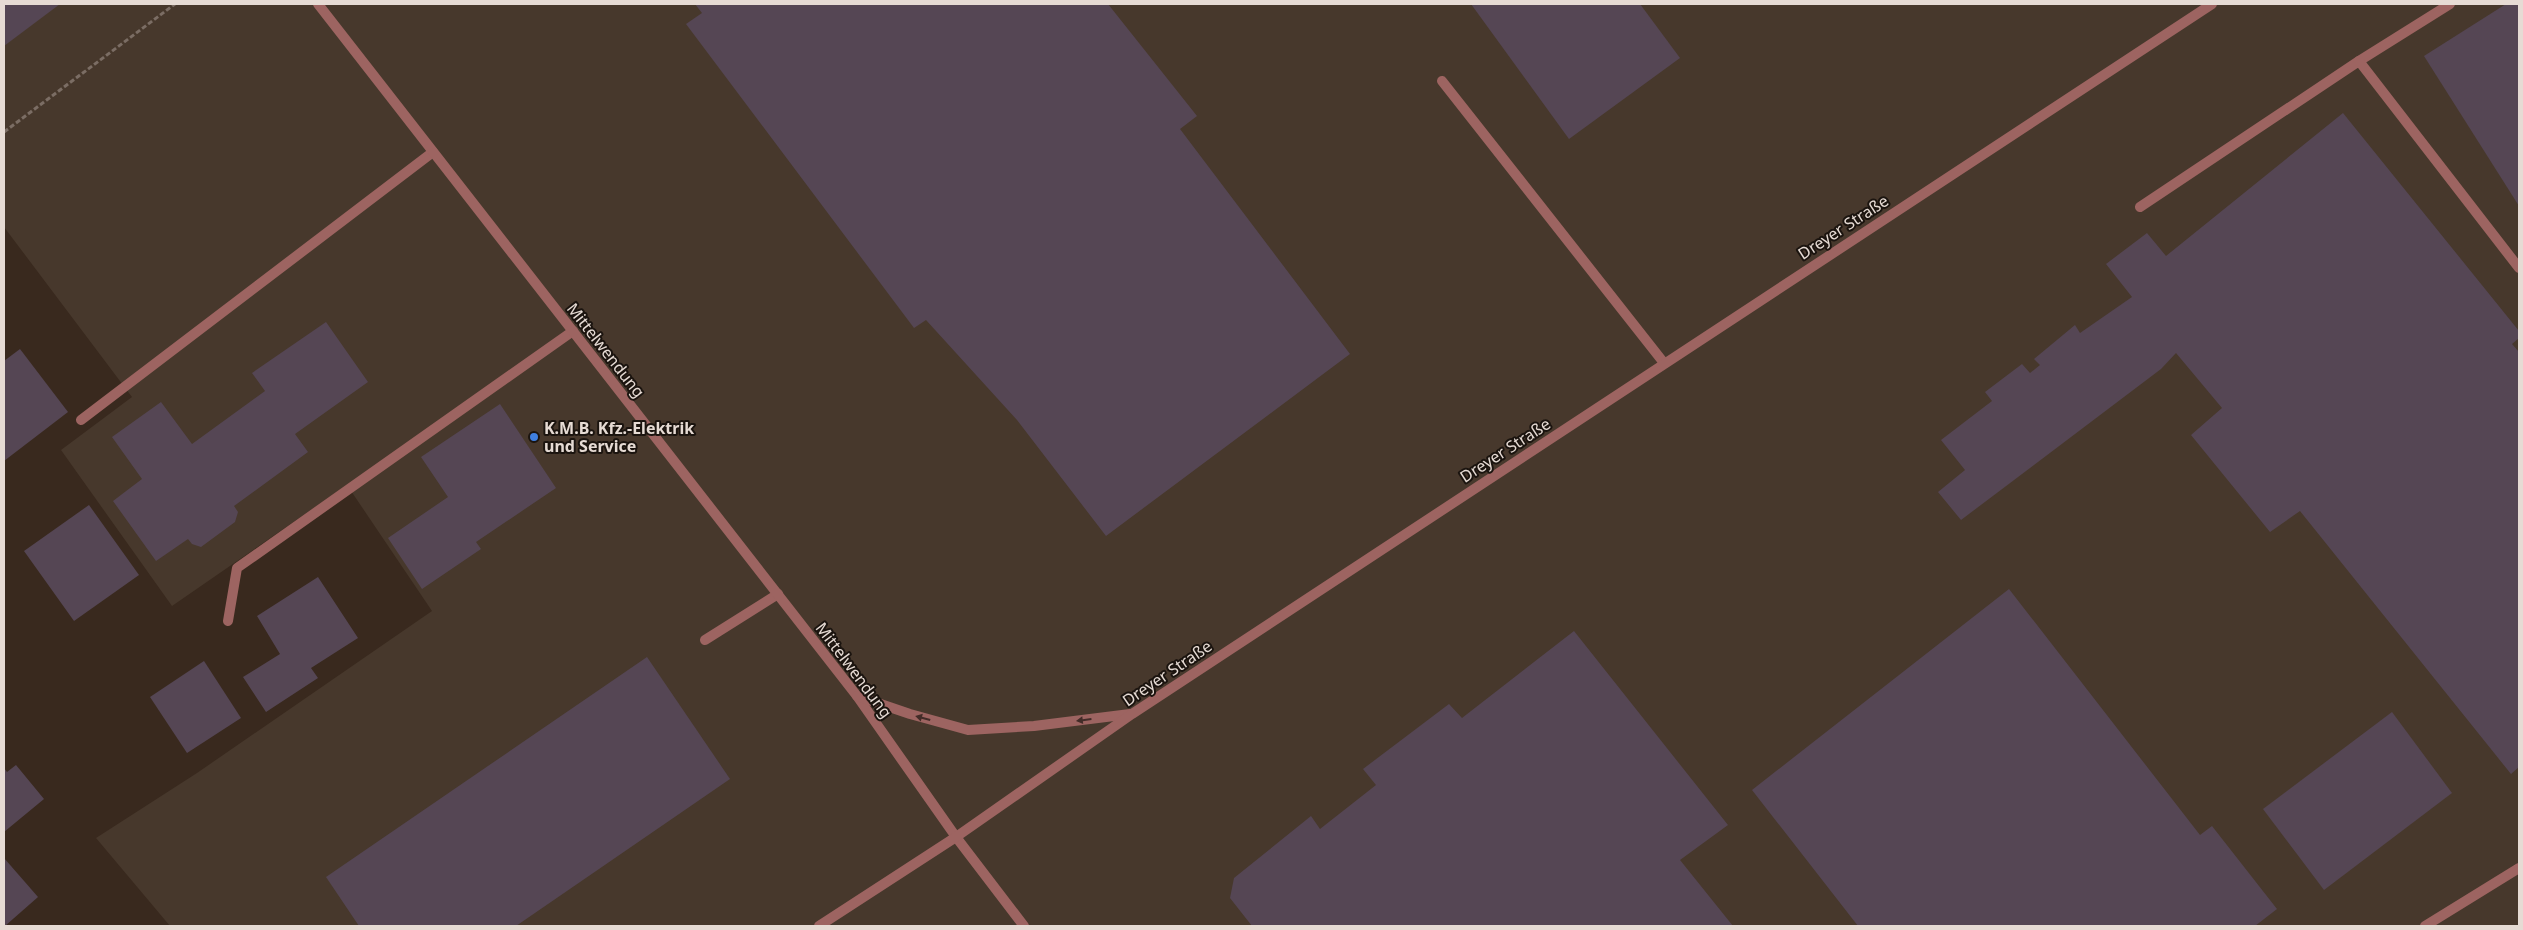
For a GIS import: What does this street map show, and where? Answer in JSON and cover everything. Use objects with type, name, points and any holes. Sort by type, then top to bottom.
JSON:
[{"type":"street","name":"Mittelwendung","points":[[318,4],[857,696],[956,837],[1024,926]]},
{"type":"street","name":"Dreyer Straße","points":[[819,926],[956,837],[1132,714],[2212,4]]},
{"type":"street","points":[[2140,207],[2359,61],[2450,4]]},
{"type":"street","points":[[2359,61],[2519,268]]},
{"type":"street","points":[[1442,81],[1664,363]]},
{"type":"street","points":[[80,420],[433,152]]},
{"type":"street","points":[[228,621],[237,568],[573,331]]},
{"type":"street","points":[[704,640],[778,594]]},
{"type":"street","points":[[857,696],[910,714],[968,730],[1034,726],[1132,714]]},
{"type":"street","points":[[2425,926],[2519,868]]},
{"type":"path","points":[[4,132],[175,4]]},
{"type":"shaded area","points":[[4,4],[2519,4],[2519,926],[170,926],[96,838],[197,773],[432,611],[347,485],[172,606],[61,450],[132,397],[4,227]]},
{"type":"building","points":[[4,4],[60,4],[4,46]]},
{"type":"building","points":[[695,4],[1108,4],[1197,116],[1180,129],[1350,354],[1106,536],[1017,420],[926,320],[914,328],[686,24],[702,13]]},
{"type":"building","points":[[1471,4],[1640,4],[1680,58],[1569,139]]},
{"type":"building","points":[[2506,4],[2519,4],[2519,206],[2424,56]]},
{"type":"building","points":[[2343,113],[2519,331],[2519,338],[2512,344],[2519,352],[2519,767],[2511,774],[2300,511],[2270,532],[2191,435],[2222,408],[2176,353],[2161,369],[1961,520],[1938,492],[1965,470],[1941,440],[1992,401],[1985,392],[2022,364],[2030,373],[2040,365],[2034,359],[2075,325],[2080,333],[2132,297],[2106,264],[2147,233],[2166,256]]},
{"type":"building","points":[[326,322],[368,382],[295,434],[308,452],[234,506],[238,512],[235,522],[201,547],[192,544],[188,539],[156,561],[113,501],[142,479],[112,437],[161,402],[192,444],[265,391],[252,373]]},
{"type":"building","points":[[20,349],[68,412],[4,461],[4,361]]},
{"type":"building","points":[[500,404],[556,488],[476,542],[481,549],[422,589],[388,538],[448,497],[421,457]]},
{"type":"building","points":[[89,505],[139,575],[74,621],[24,551]]},
{"type":"building","points":[[318,577],[358,638],[311,668],[318,678],[266,712],[243,677],[280,654],[257,616]]},
{"type":"building","points":[[2009,589],[2200,835],[2212,826],[2277,909],[2255,926],[1858,926],[1752,790]]},
{"type":"building","points":[[1574,631],[1728,825],[1680,860],[1733,926],[1252,926],[1230,898],[1234,878],[1311,816],[1320,829],[1376,785],[1363,769],[1449,704],[1462,718]]},
{"type":"building","points":[[647,657],[730,779],[516,926],[359,926],[326,877]]},
{"type":"building","points":[[204,661],[241,718],[187,753],[150,697]]},
{"type":"building","points":[[2392,712],[2452,793],[2324,890],[2263,809]]},
{"type":"building","points":[[16,765],[44,799],[4,832],[4,768],[7,772]]},
{"type":"building","points":[[4,858],[38,897],[5,926],[4,926]]},
{"type":"place","name":"K.M.B. Kfz.-Elektrik und Service","points":[[534,437]]}]
